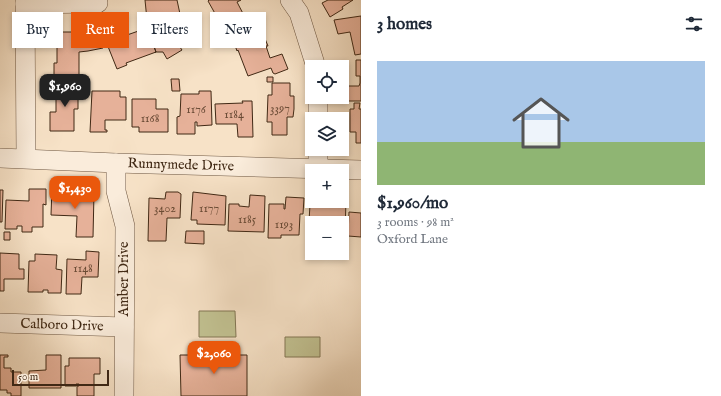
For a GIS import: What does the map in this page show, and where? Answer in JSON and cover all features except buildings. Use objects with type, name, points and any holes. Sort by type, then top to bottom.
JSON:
[{"type":"street","points":[[290,0],[299,13],[314,60]]},
{"type":"street","points":[[26,158],[25,2],[98,3]]},
{"type":"street","name":"Runnymede Drive","points":[[0,158],[116,163],[305,168]]},
{"type":"street","name":"Amber Drive","points":[[116,163],[116,192],[125,226],[124,396]]},
{"type":"street","name":"Runnymede Drive","points":[[349,169],[361,170]]},
{"type":"street","name":"Calboro Drive","points":[[0,323],[124,327]]},
{"type":"green space","points":[[199,311],[235,311],[236,337],[199,337]]},
{"type":"green space","points":[[285,337],[320,337],[320,357],[285,357]]}]
